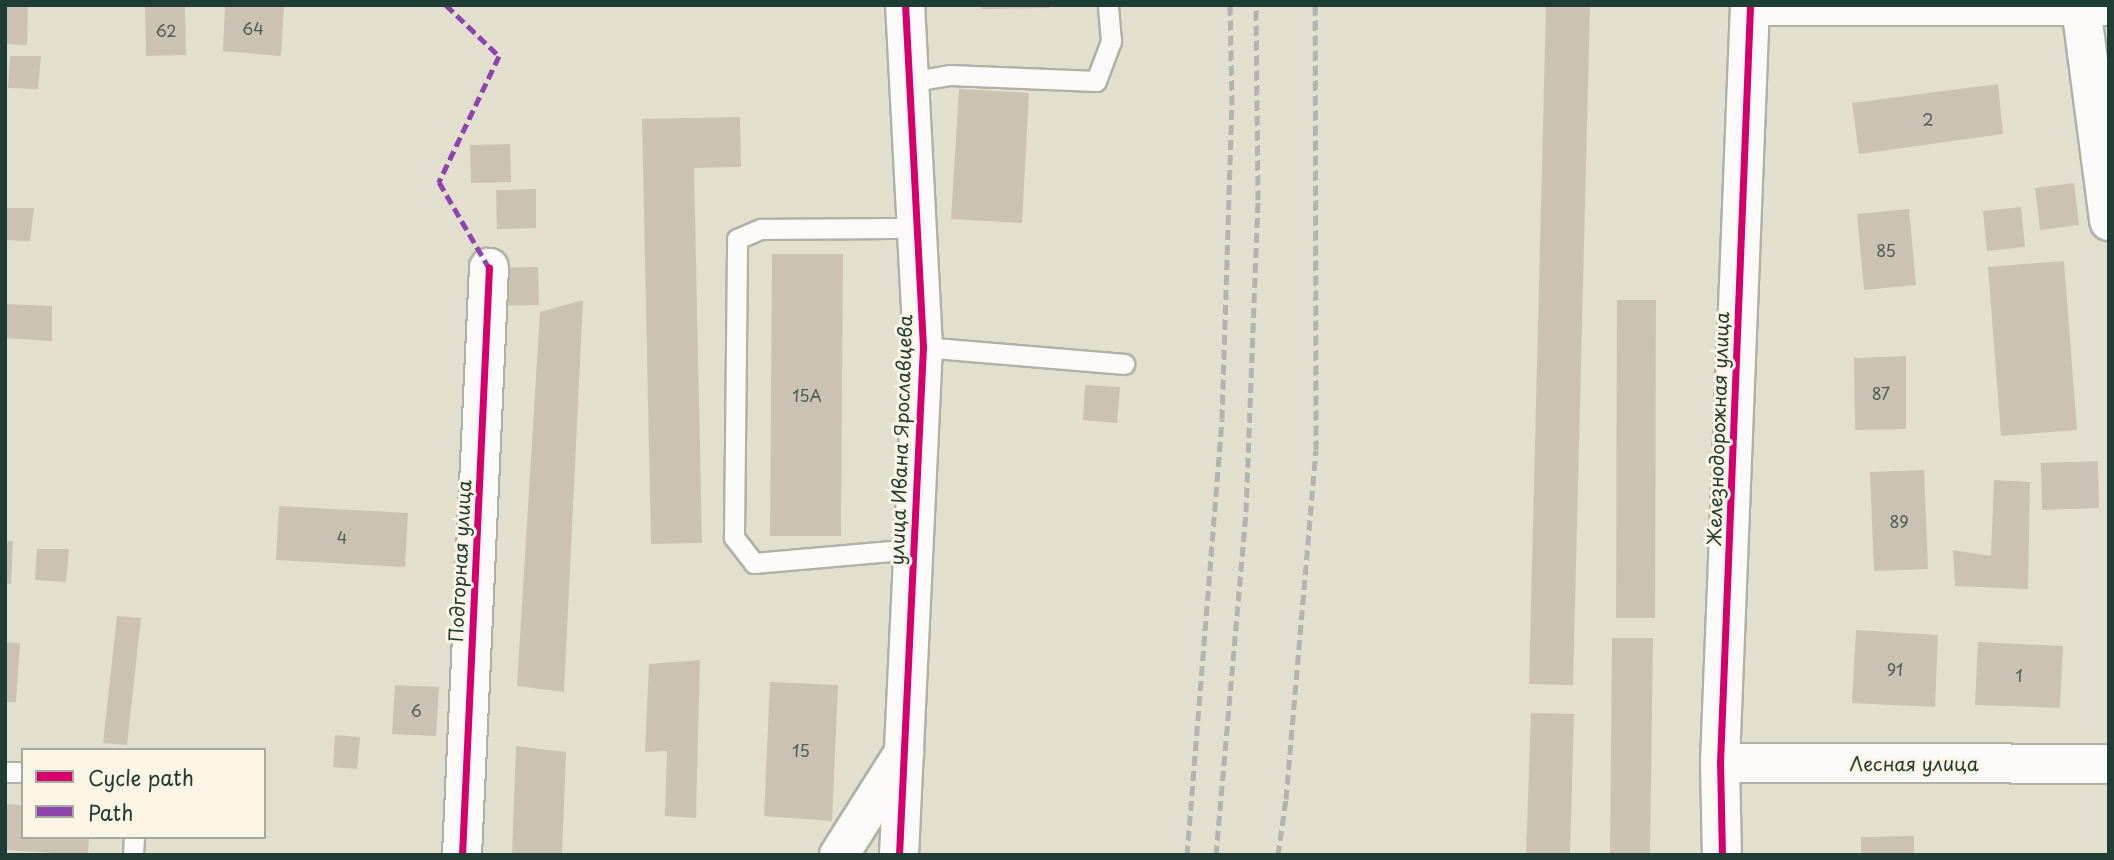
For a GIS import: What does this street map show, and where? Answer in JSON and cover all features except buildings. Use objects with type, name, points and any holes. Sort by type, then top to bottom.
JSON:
[{"type":"street","name":"улица Ивана Ярославцева","points":[[899,855],[923,347],[905,5]]},
{"type":"street","points":[[1750,6],[2095,6],[2109,221]]},
{"type":"street","name":"Железнодорожная улица","points":[[1722,855],[1720,763],[1750,6]]},
{"type":"street","name":"Подгорная улица","points":[[462,855],[489,268]]},
{"type":"street","points":[[839,855],[905,750]]},
{"type":"street","name":"Лесная улица","points":[[1720,763],[2109,764]]},
{"type":"lane","points":[[908,82],[950,75],[1096,81],[1111,41],[1108,5]]},
{"type":"lane","points":[[914,549],[754,563],[734,537],[734,456],[737,239],[761,229],[917,228]]},
{"type":"lane","points":[[923,347],[1124,364]]},
{"type":"railway","points":[[1187,855],[1222,419],[1232,105],[1230,5]]},
{"type":"railway","points":[[1216,855],[1246,512],[1258,200],[1256,5]]},
{"type":"railway","points":[[1278,855],[1286,799],[1316,450],[1315,5]]},
{"type":"marked path","points":[[446,5],[499,56],[439,182],[489,268]]},
{"type":"cycle path","points":[[899,855],[923,347],[905,5]]},
{"type":"cycle path","points":[[1722,855],[1720,763],[1750,5]]},
{"type":"cycle path","points":[[462,855],[489,268]]}]
